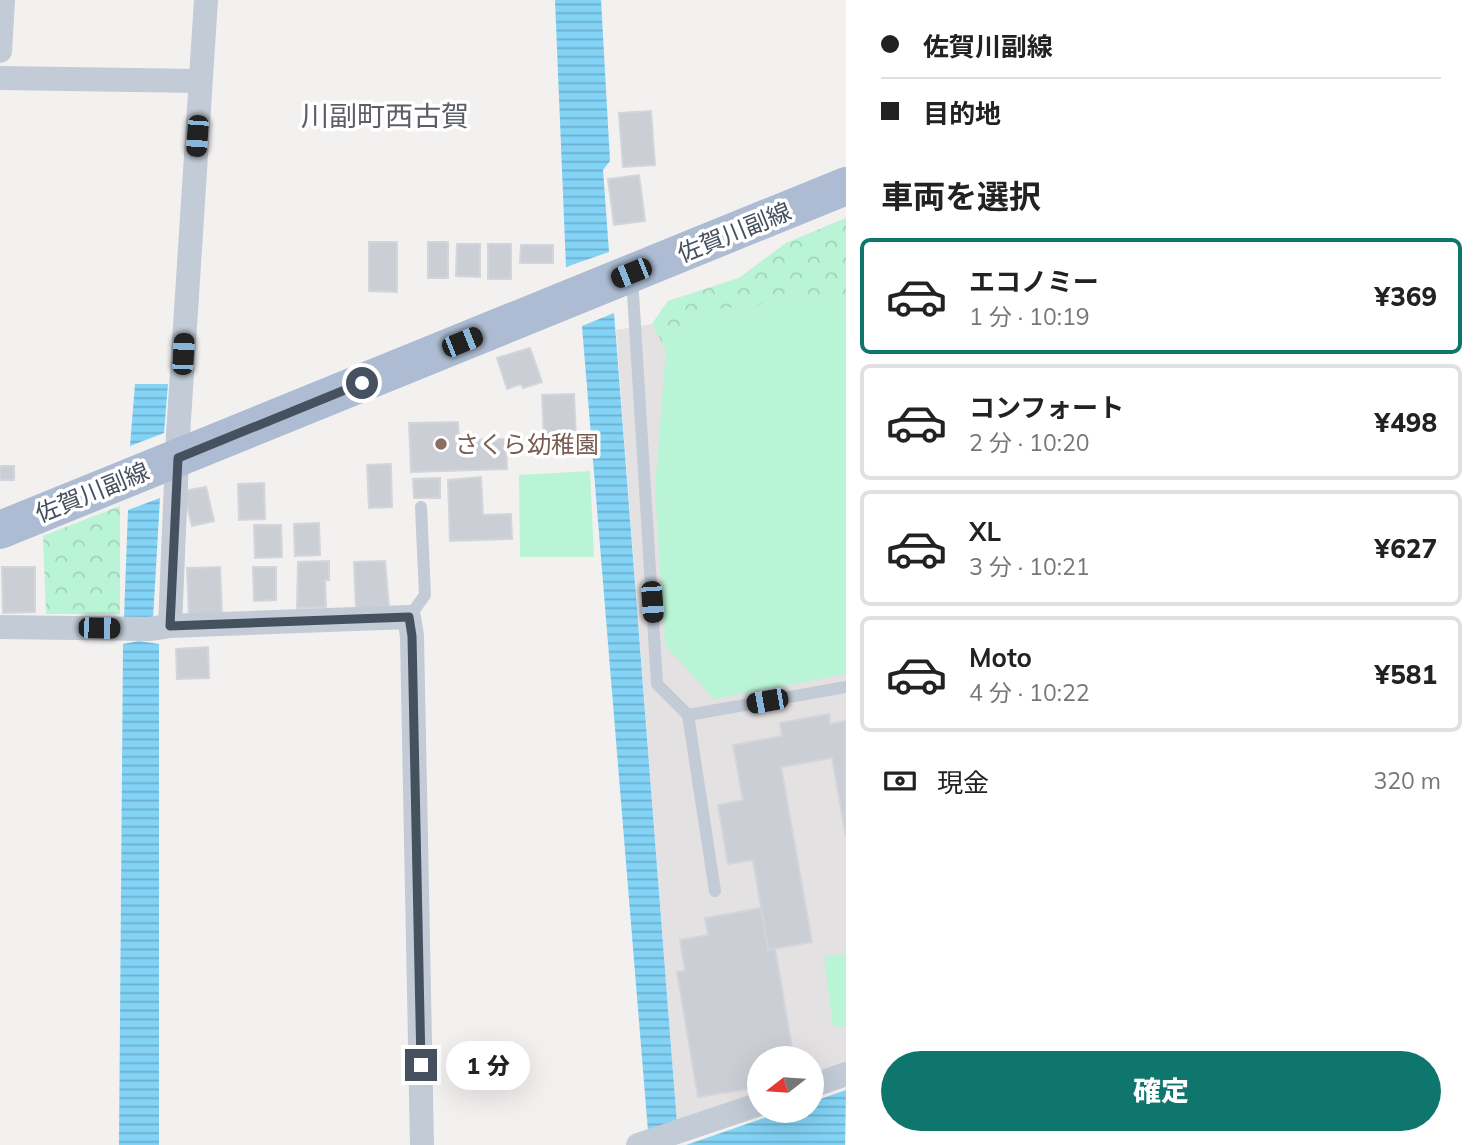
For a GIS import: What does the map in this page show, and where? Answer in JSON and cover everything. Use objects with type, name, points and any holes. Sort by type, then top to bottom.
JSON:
[{"type":"main road","name":"佐賀川副線","points":[[0,530],[846,186]]},
{"type":"street","points":[[0,51],[3,0]]},
{"type":"street","points":[[170,626],[206,0]]},
{"type":"street","points":[[0,78],[200,81]]},
{"type":"street","points":[[0,627],[149,629],[409,617],[412,650],[422,1145]]},
{"type":"street","points":[[824,1082],[846,1074]]},
{"type":"street","points":[[638,1145],[747,1108]]},
{"type":"lane","points":[[631,273],[657,684],[688,715],[715,891]]},
{"type":"lane","points":[[409,617],[425,595],[421,507]]},
{"type":"lane","points":[[688,715],[846,687]]},
{"type":"shaded area","points":[[846,218],[846,1066],[824,1074],[824,1046],[747,1046],[747,1100],[677,1124],[616,330],[652,324],[668,301],[739,278],[786,243]]},
{"type":"green space","points":[[846,218],[846,308],[825,298],[719,309],[666,350],[652,324],[668,301],[739,278],[786,243]]},
{"type":"green space","points":[[825,298],[846,308],[846,674],[714,699],[665,645],[655,490],[666,350],[718,309]]},
{"type":"green space","points":[[590,471],[594,557],[520,557],[519,475]]},
{"type":"green space","points":[[120,506],[120,614],[46,614],[43,536]]},
{"type":"green space","points":[[846,954],[846,1026],[833,1027],[824,957]]},
{"type":"water","points":[[555,0],[601,0],[610,161],[603,170],[609,252],[566,267]]},
{"type":"water","points":[[614,313],[677,1124],[648,1131],[582,326]]},
{"type":"water","points":[[135,384],[168,384],[164,433],[130,446]]},
{"type":"water","points":[[160,498],[153,619],[124,618],[128,510]]},
{"type":"water","points":[[139,641],[159,644],[159,1145],[119,1145],[123,644]]},
{"type":"water","points":[[846,1090],[845,1145],[686,1145],[747,1124],[824,1124],[824,1098]]},
{"type":"building","points":[[651,111],[655,165],[623,167],[619,113]]},
{"type":"building","points":[[639,175],[645,221],[614,225],[608,179]]},
{"type":"building","points":[[369,242],[397,242],[397,292],[369,291]]},
{"type":"building","points":[[428,242],[448,242],[448,278],[428,278]]},
{"type":"building","points":[[457,244],[480,244],[480,277],[456,276]]},
{"type":"building","points":[[488,244],[511,244],[511,279],[488,279]]},
{"type":"building","points":[[521,245],[553,245],[553,263],[520,263]]},
{"type":"building","points":[[530,348],[542,382],[523,388],[521,384],[507,389],[497,358]]},
{"type":"building","points":[[574,394],[576,437],[544,438],[542,395]]},
{"type":"building","points":[[458,422],[459,440],[506,439],[507,469],[411,472],[409,423]]},
{"type":"building","points":[[391,464],[392,507],[369,508],[367,465]]},
{"type":"building","points":[[0,466],[14,466],[14,480],[0,480]]},
{"type":"building","points":[[481,477],[483,515],[511,514],[512,539],[450,541],[448,480]]},
{"type":"building","points":[[440,478],[440,498],[414,498],[413,479]]},
{"type":"building","points":[[264,483],[265,519],[239,520],[238,484]]},
{"type":"building","points":[[206,487],[214,521],[192,526],[183,491]]},
{"type":"building","points":[[319,523],[320,555],[295,556],[294,524]]},
{"type":"building","points":[[254,525],[281,525],[282,557],[255,558]]},
{"type":"building","points":[[329,561],[329,580],[325,580],[326,607],[297,608],[298,562]]},
{"type":"building","points":[[385,561],[389,606],[356,608],[354,562]]},
{"type":"building","points":[[2,567],[35,567],[35,612],[3,613]]},
{"type":"building","points":[[220,567],[222,614],[189,615],[187,568]]},
{"type":"building","points":[[253,567],[276,567],[276,600],[254,601]]},
{"type":"building","points":[[208,647],[209,678],[177,679],[176,649]]},
{"type":"building","points":[[829,714],[830,724],[846,721],[846,837],[832,758],[781,767],[812,942],[768,950],[753,860],[728,864],[718,805],[743,800],[733,745],[782,736],[780,723]]},
{"type":"building","points":[[761,908],[768,950],[775,948],[792,1046],[747,1046],[747,1089],[698,1097],[677,972],[685,971],[680,940],[708,935],[705,918]]},
{"type":"place","name":"さくら幼稚園","points":[[441,444]]},
{"type":"district","name":"川副町西古賀","points":[[385,115]]},
{"type":"route","points":[[362,383],[178,458],[170,626],[409,617],[412,636],[421,1065]]}]
